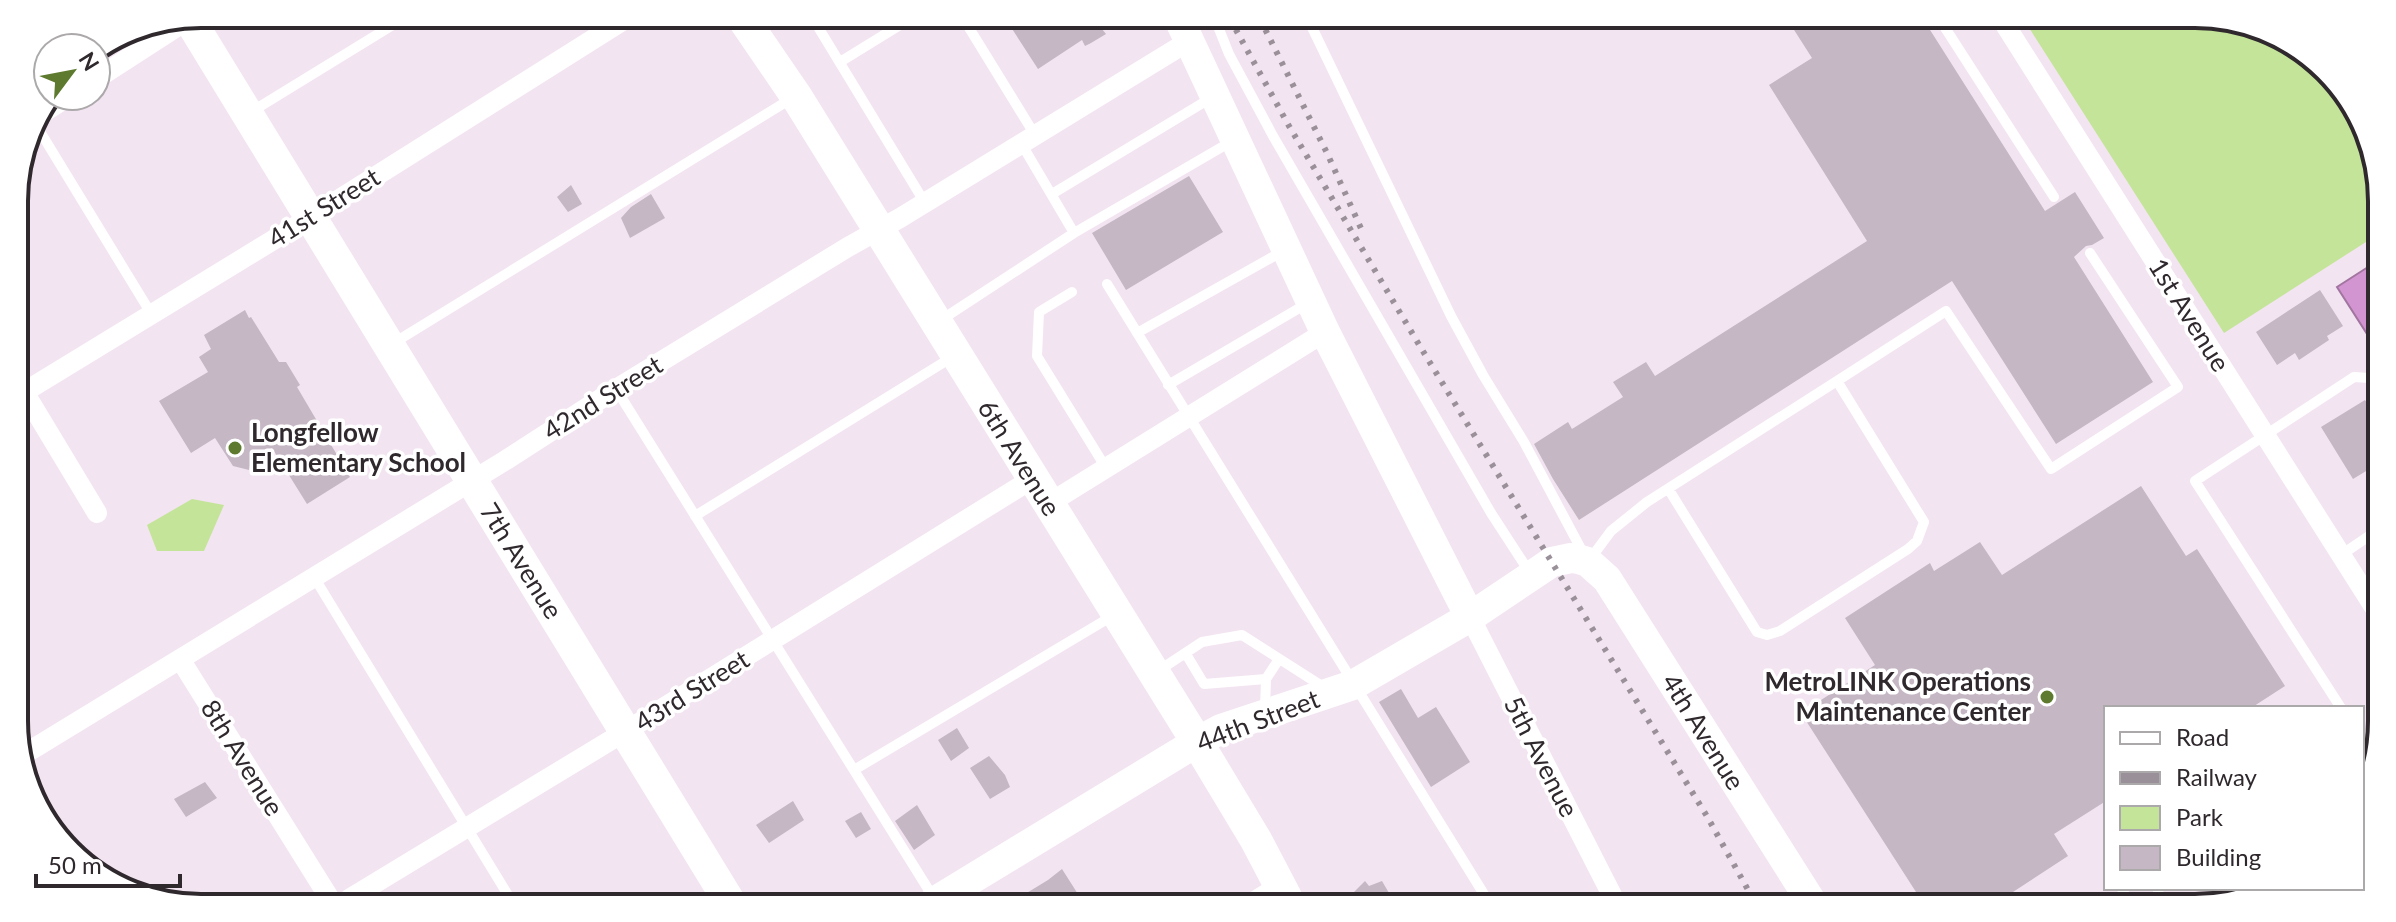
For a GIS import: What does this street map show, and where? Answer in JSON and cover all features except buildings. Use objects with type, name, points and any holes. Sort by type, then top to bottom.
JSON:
[{"type":"main road","name":"7th Avenue","points":[[197,28],[725,894]]},
{"type":"main road","name":"6th Avenue","points":[[750,28],[796,96],[1197,742],[1284,892]]},
{"type":"street","name":"41st Street","points":[[28,383],[152,315],[611,28]]},
{"type":"street","name":"1st Avenue","points":[[2007,28],[2368,598]]},
{"type":"street","points":[[1184,30],[1325,332],[1470,617]]},
{"type":"street","name":"42nd Street","points":[[30,750],[1028,139],[1184,30]]},
{"type":"street","points":[[112,69],[170,31]]},
{"type":"street","name":"43rd Street","points":[[357,894],[772,641],[1040,491],[1106,468],[1325,332]]},
{"type":"street","points":[[28,404],[97,513]]},
{"type":"street","name":"44th Street","points":[[947,894],[1221,729],[1343,689],[1470,617],[1552,562],[1571,558],[1588,562]]},
{"type":"street","name":"4th Avenue","points":[[1588,562],[1607,579],[1806,894]]},
{"type":"street","name":"5th Avenue","points":[[1470,617],[1607,894]]},
{"type":"street","name":"8th Avenue","points":[[180,659],[327,894]]},
{"type":"lane","points":[[247,114],[388,28]]},
{"type":"lane","points":[[819,28],[925,203]]},
{"type":"lane","points":[[840,62],[895,28]]},
{"type":"lane","points":[[968,28],[1074,233]]},
{"type":"lane","points":[[1219,28],[1229,54],[1273,136],[1453,450],[1531,576]]},
{"type":"lane","points":[[1312,28],[1451,316],[1524,442],[1588,562],[1611,531],[1647,502],[1946,311],[2051,469],[2178,387],[2090,253]]},
{"type":"lane","points":[[1945,28],[2054,197]]},
{"type":"lane","points":[[389,346],[796,96]]},
{"type":"lane","points":[[1052,194],[1215,96]]},
{"type":"lane","points":[[42,134],[152,315]]},
{"type":"lane","points":[[936,323],[1074,233],[1235,140]]},
{"type":"lane","points":[[1137,333],[1286,249]]},
{"type":"lane","points":[[1107,284],[1188,417],[1343,689],[1483,894]]},
{"type":"lane","points":[[1072,292],[1039,312],[1037,356],[1106,468]]},
{"type":"lane","points":[[1168,385],[1311,301]]},
{"type":"lane","points":[[695,516],[956,355]]},
{"type":"lane","points":[[2340,706],[2195,481],[2354,377],[2368,378]]},
{"type":"lane","points":[[1669,490],[1757,632],[1767,635],[1780,631],[1908,549],[1917,541],[1924,522],[1837,381]]},
{"type":"lane","points":[[616,389],[931,894]]},
{"type":"lane","points":[[2341,555],[2368,537]]},
{"type":"lane","points":[[314,577],[507,894]]},
{"type":"lane","points":[[854,770],[1115,614]]},
{"type":"lane","points":[[1153,674],[1202,642],[1221,644],[1242,635],[1279,659],[1343,689]]},
{"type":"lane","points":[[1186,654],[1204,684],[1229,677],[1266,679]]},
{"type":"lane","points":[[1265,715],[1266,679],[1279,659]]},
{"type":"green space","points":[[2029,28],[2206,28],[2229,31],[2250,37],[2291,57],[2325,87],[2345,115],[2355,135],[2367,179],[2368,241],[2224,333]]},
{"type":"green space","points":[[192,499],[224,505],[204,551],[157,551],[147,525]]},
{"type":"shaded area","points":[[2368,267],[2368,335],[2337,287]]},
{"type":"railway","points":[[1235,28],[1289,126],[1421,348],[1708,818],[1750,894]]},
{"type":"railway","points":[[1264,28],[1364,235]]},
{"type":"place","name":"Longfellow Elementary School","points":[[235,448]]},
{"type":"place","name":"MetroLINK Operations Maintenance Center","points":[[2047,697]]}]
